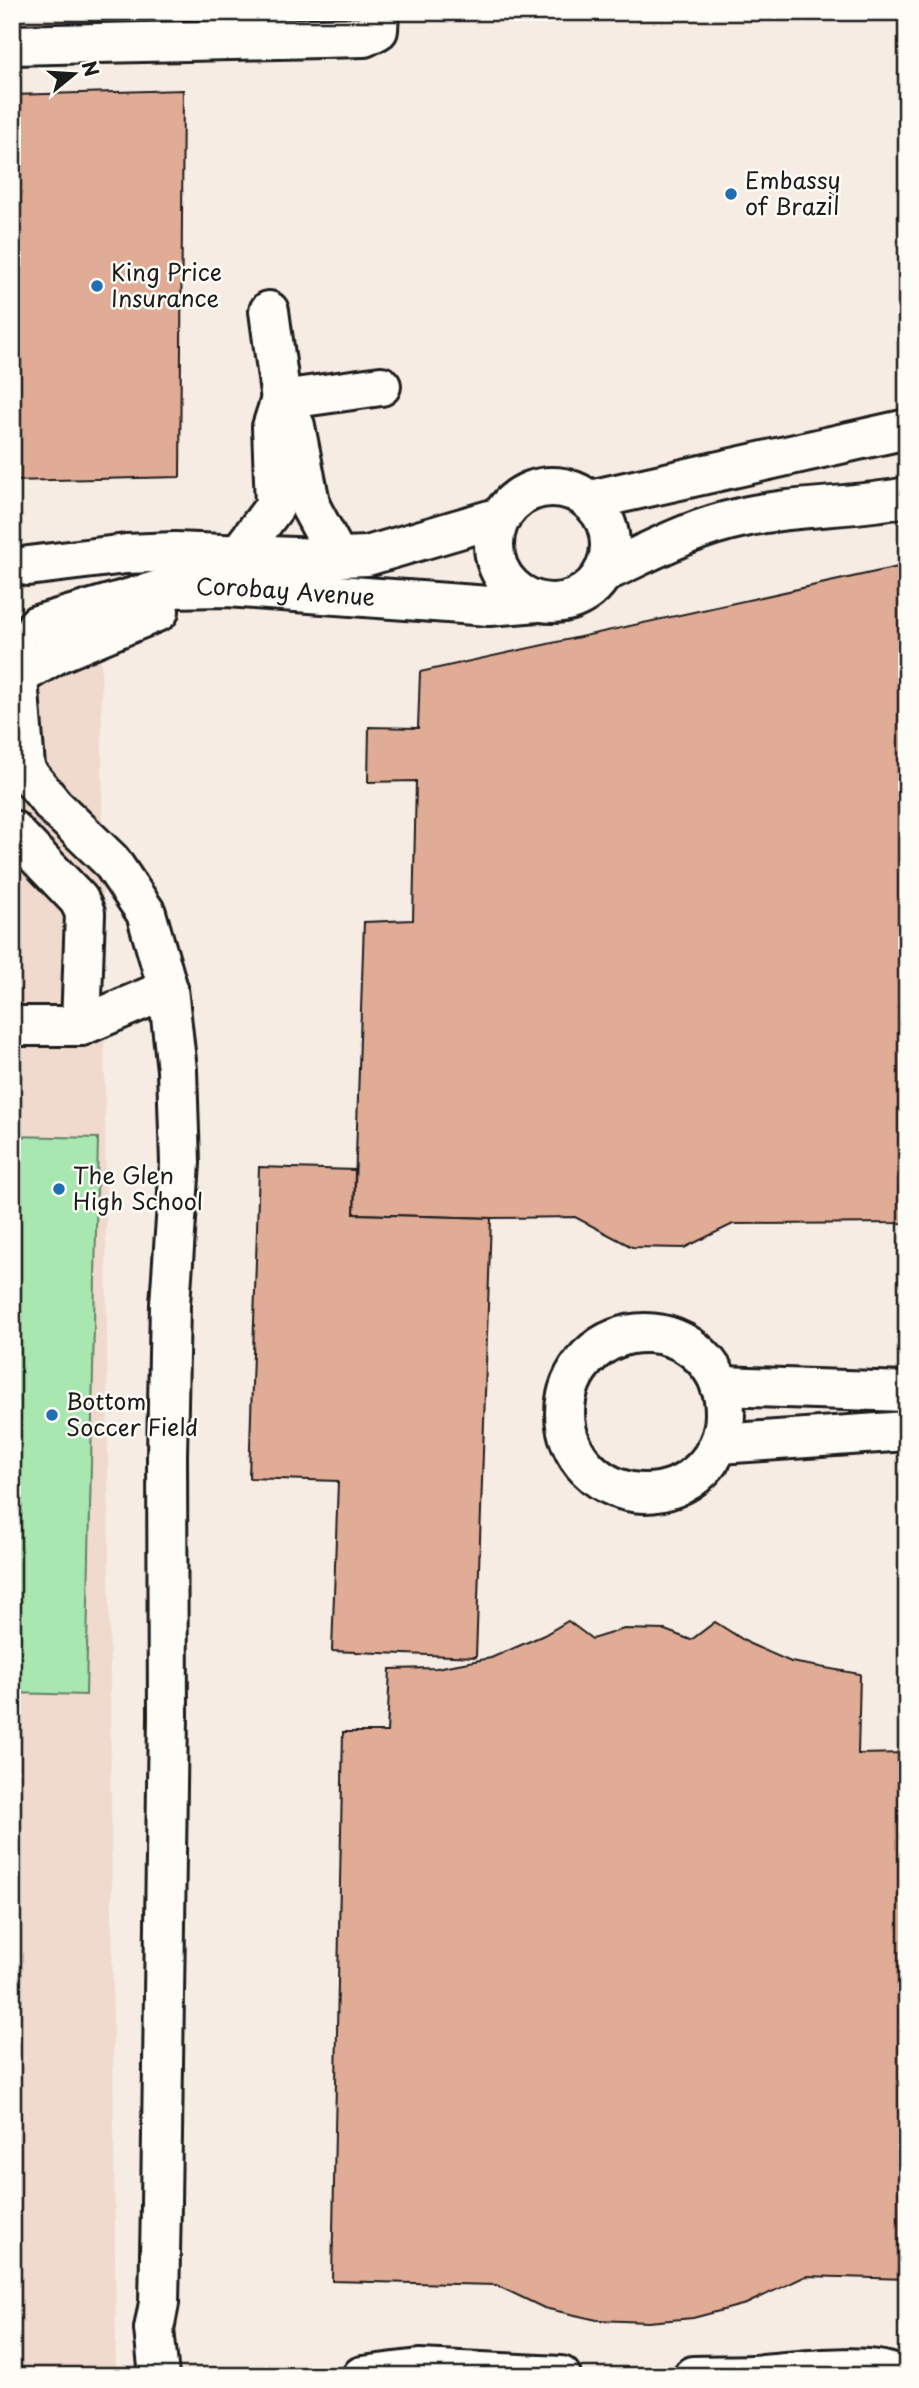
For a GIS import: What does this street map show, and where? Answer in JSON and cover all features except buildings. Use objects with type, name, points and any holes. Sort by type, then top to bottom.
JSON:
[{"type":"street","points":[[12,45],[364,37],[378,30],[379,12]]},
{"type":"street","points":[[269,311],[281,400],[295,426],[311,508],[338,558]]},
{"type":"street","points":[[281,400],[381,386]]},
{"type":"street","points":[[239,554],[275,506],[272,427],[281,400]]},
{"type":"street","points":[[604,572],[611,546],[606,521],[590,500],[907,429]]},
{"type":"street","name":"Corobay Avenue","points":[[20,563],[126,554],[239,554],[338,558],[379,553],[500,517],[517,498],[541,487],[567,488],[590,500]]},
{"type":"street","name":"Corobay Avenue","points":[[21,646],[147,591],[166,588],[216,587],[489,606],[564,603],[588,592],[604,572],[702,528],[742,517],[863,505],[907,497]]},
{"type":"street","points":[[500,517],[494,543],[499,569],[514,590],[538,603]]},
{"type":"street","name":"Corobay Avenue","points":[[20,563],[38,579],[44,594],[44,610],[21,646]]},
{"type":"street","points":[[159,2376],[153,2329],[159,2303],[169,1716],[168,1400],[170,1304],[180,1163],[177,1070],[168,989],[150,924],[135,894],[111,861],[44,796],[19,760],[21,646],[86,641],[216,587]]},
{"type":"street","points":[[12,830],[79,900],[85,913],[81,1026]]},
{"type":"street","points":[[12,1026],[81,1026],[168,989]]},
{"type":"street","points":[[637,1333],[659,1334],[687,1346],[710,1367],[720,1386],[724,1425],[719,1444],[708,1463],[693,1478],[675,1488],[633,1493],[613,1488],[594,1476],[575,1452],[565,1422],[566,1400],[571,1380],[582,1362],[598,1347],[617,1337],[637,1333]]},
{"type":"street","points":[[720,1386],[907,1392]]},
{"type":"street","points":[[862,1392],[864,1432]]},
{"type":"street","points":[[719,1444],[907,1431]]},
{"type":"street","points":[[159,2303],[173,2333],[185,2376]]},
{"type":"street","points":[[362,2376],[419,2369],[561,2376]]},
{"type":"street","points":[[693,2376],[838,2369],[894,2374]]},
{"type":"shaded area","name":"The Glen High School","points":[[101,650],[116,2376],[12,2376],[12,662]]},
{"type":"green space","name":"Bottom Soccer Field","points":[[12,1136],[98,1138],[86,1695],[12,1693]]},
{"type":"green space","points":[[12,2023],[18,2376],[12,2376]]},
{"type":"place","name":"Embassy of Brazil","points":[[731,194]]},
{"type":"place","name":"King Price Insurance","points":[[97,286]]},
{"type":"place","name":"The Glen High School","points":[[59,1189]]},
{"type":"place","name":"Bottom Soccer Field","points":[[52,1415]]}]
